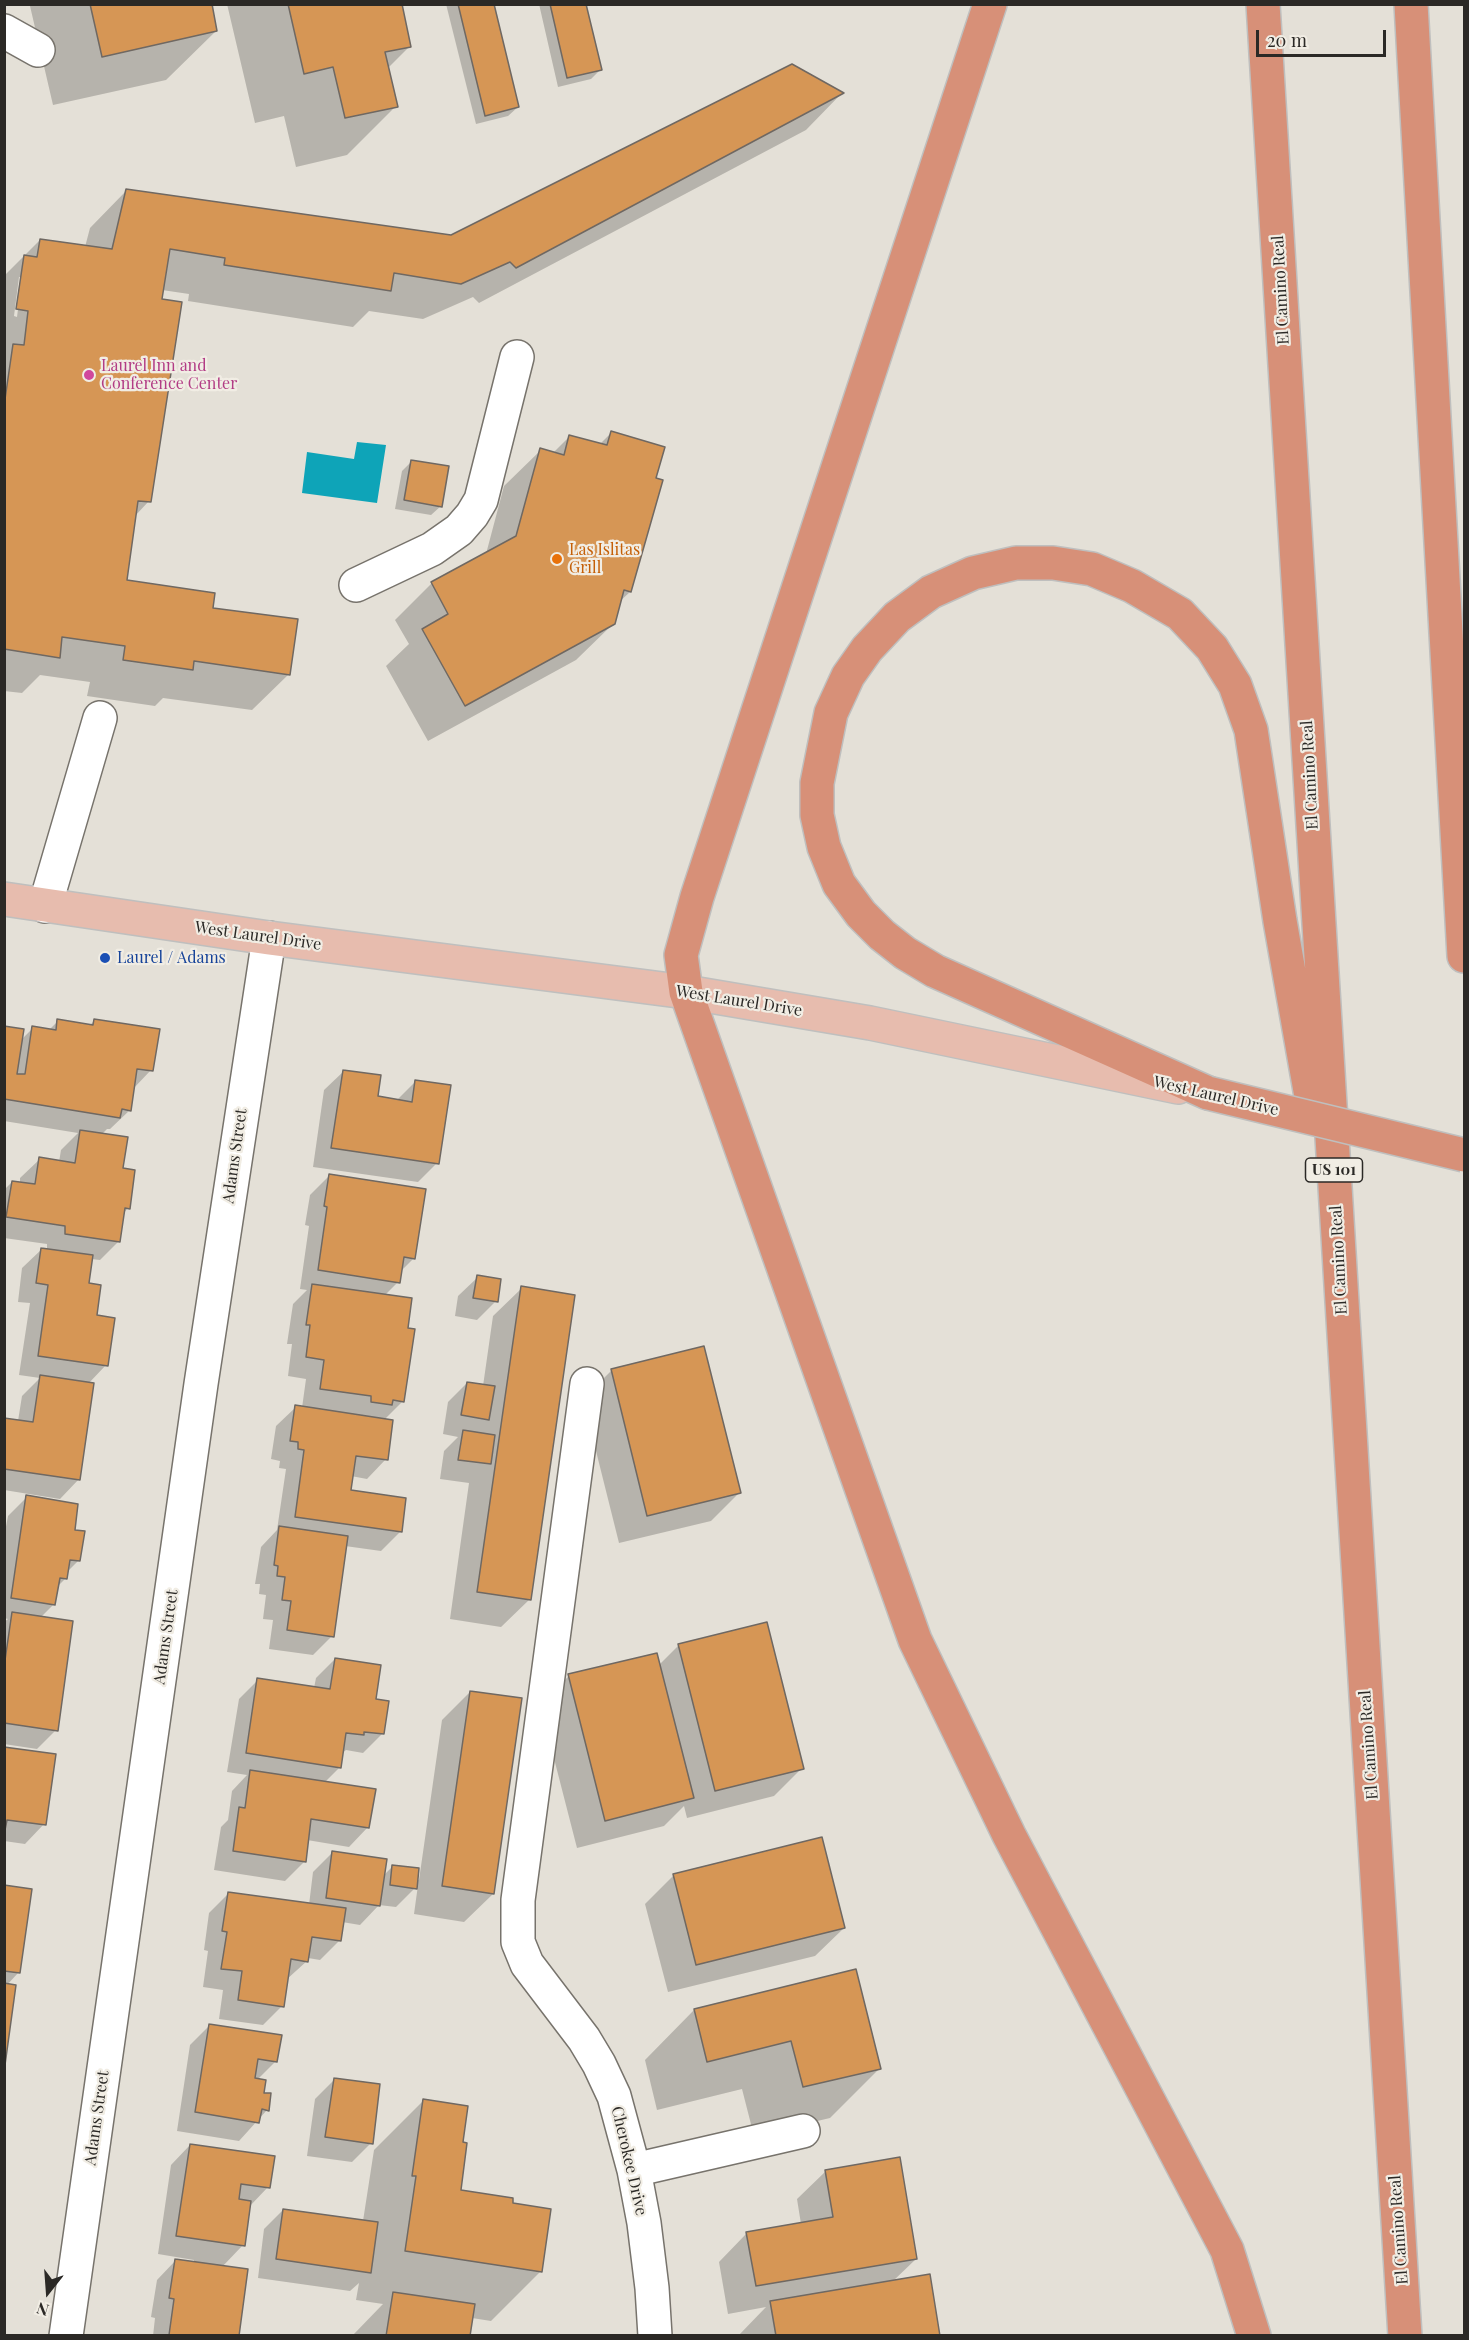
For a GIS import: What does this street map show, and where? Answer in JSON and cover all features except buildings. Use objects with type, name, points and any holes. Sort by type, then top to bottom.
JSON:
[{"type":"highway","points":[[990,4],[697,897],[681,955],[687,992],[915,1640],[1009,1835],[1227,2250],[1254,2336]]},
{"type":"highway","name":"El Camino Real","points":[[1263,4],[1405,2336]]},
{"type":"highway","points":[[1411,4],[1464,956]]},
{"type":"highway","points":[[1208,1093],[935,971],[905,953],[882,935],[861,914],[839,884],[824,847],[817,815],[817,783],[831,713],[848,676],[867,649],[897,617],[931,592],[973,573],[1016,563],[1053,563],[1092,569],[1132,586],[1179,614],[1212,648],[1234,685],[1251,730],[1280,921],[1339,1251]]},
{"type":"highway","name":"West Laurel Drive","points":[[1208,1093],[1464,1155]]},
{"type":"main road","name":"West Laurel Drive","points":[[4,899],[269,938],[687,992],[870,1023],[1208,1093]]},
{"type":"street","points":[[4,30],[38,50]]},
{"type":"street","points":[[356,585],[432,549],[459,530],[472,515],[481,500],[517,357]]},
{"type":"street","points":[[45,906],[100,718]]},
{"type":"street","name":"Adams Street","points":[[66,2336],[203,1372],[269,938]]},
{"type":"street","name":"Cherokee Drive","points":[[587,1384],[518,1900],[518,1942],[521,1952],[556,2004],[584,2039],[614,2096],[634,2170],[652,2288],[656,2336]]},
{"type":"street","points":[[634,2170],[803,2131]]},
{"type":"water","points":[[357,442],[386,445],[377,503],[302,493],[307,452],[354,459]]},
{"type":"place","name":"Laurel Inn and Conference Center","points":[[89,375]]},
{"type":"place","name":"Las Islitas Grill","points":[[557,559]]},
{"type":"place","name":"Laurel / Adams","points":[[105,958]]}]
